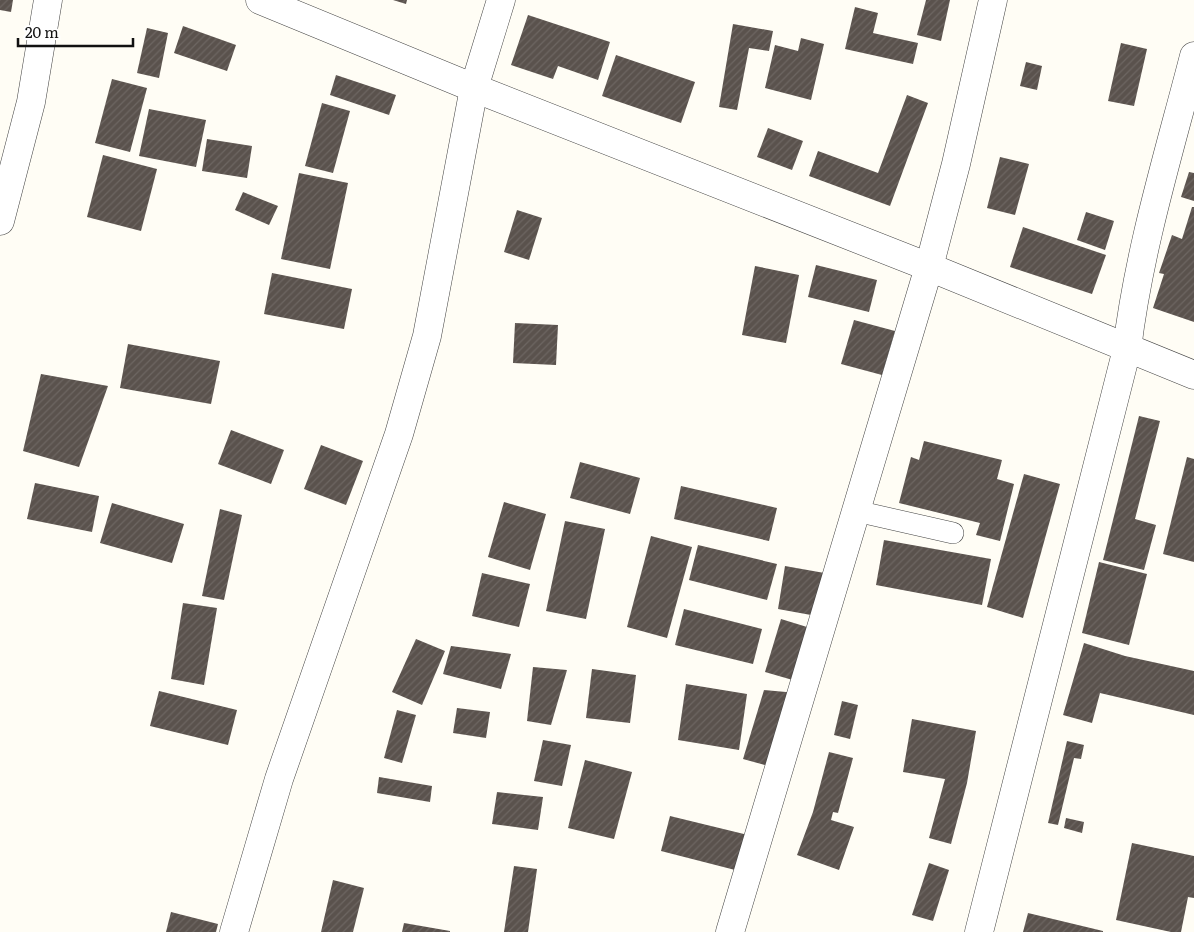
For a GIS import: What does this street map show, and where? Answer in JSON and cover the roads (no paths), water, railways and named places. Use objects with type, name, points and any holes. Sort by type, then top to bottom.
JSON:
[{"type":"street","points":[[0,220],[32,102],[48,0]]},
{"type":"street","points":[[260,0],[474,88],[928,267],[1194,375]]},
{"type":"street","points":[[234,932],[279,779],[398,434],[427,336],[474,88],[501,0]]},
{"type":"street","points":[[730,932],[928,267],[956,164],[992,0]]},
{"type":"street","points":[[978,932],[1127,349],[1134,297],[1145,244],[1194,56]]},
{"type":"lane","points":[[856,511],[953,533]]}]
